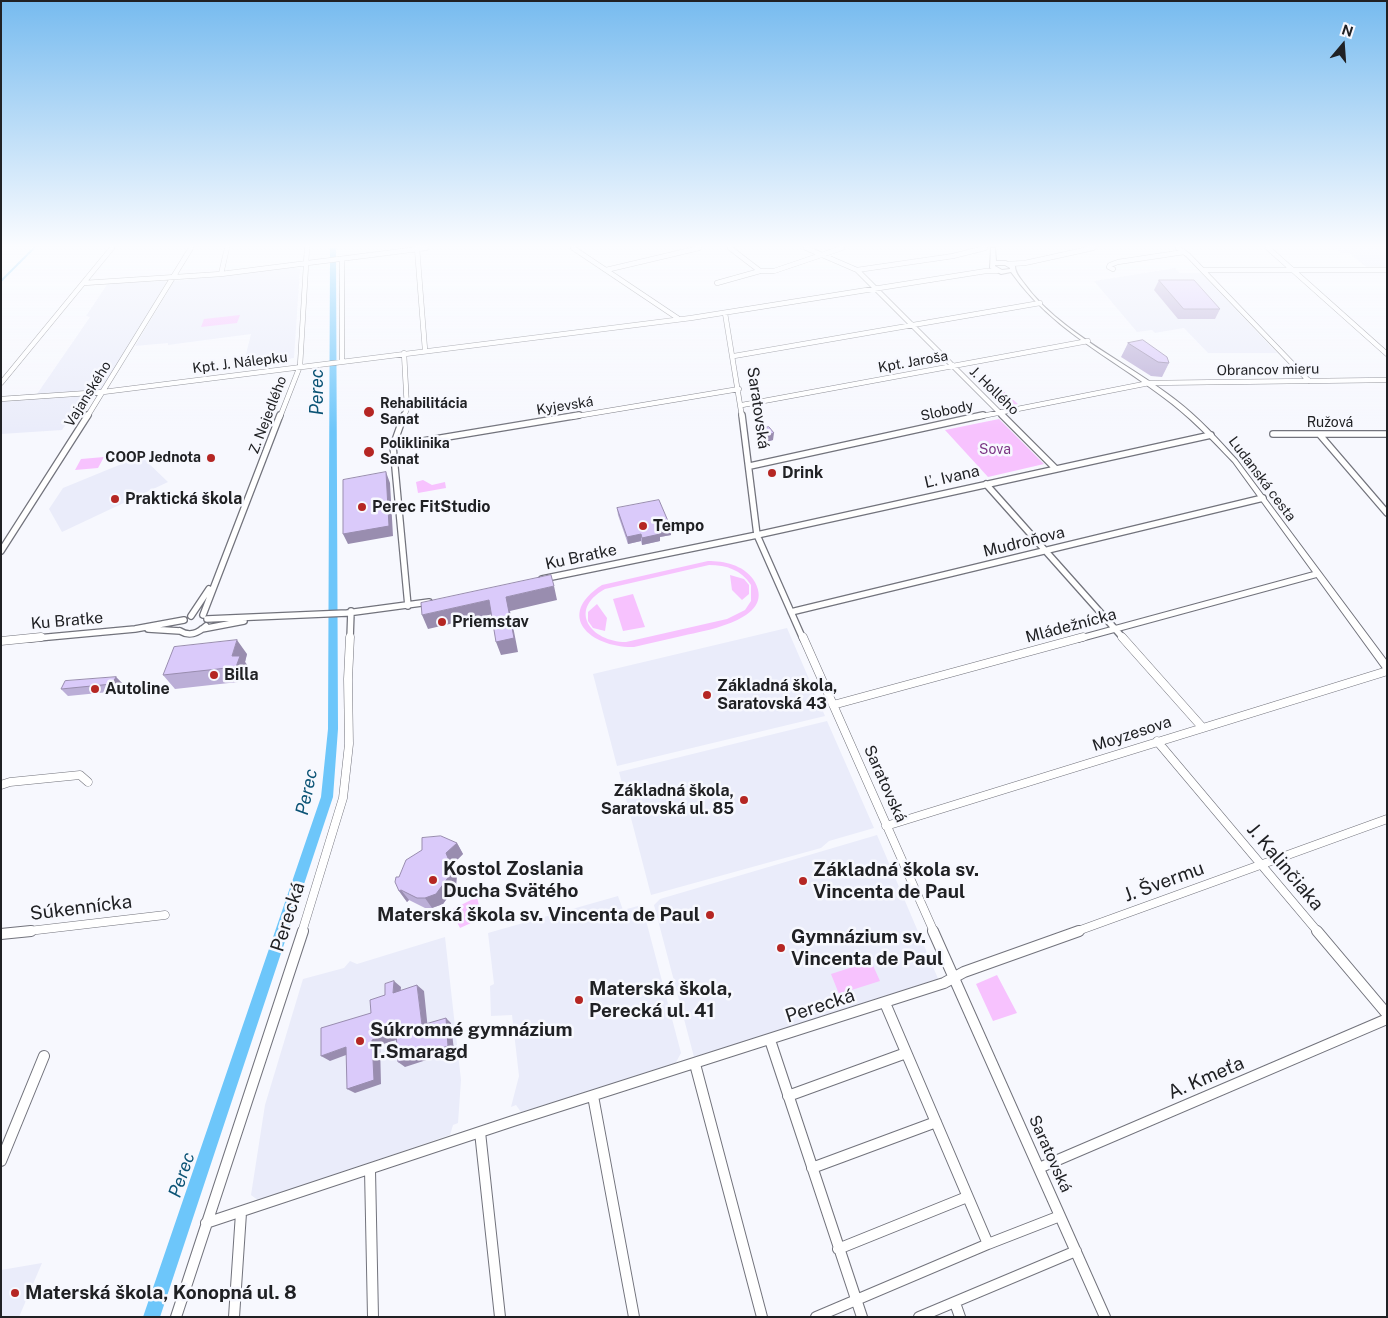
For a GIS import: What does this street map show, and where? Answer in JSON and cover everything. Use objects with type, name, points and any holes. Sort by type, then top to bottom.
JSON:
[{"type":"street","points":[[1,383],[62,310]]},
{"type":"street","name":"Vajanského","points":[[1,551],[103,392],[153,310]]},
{"type":"street","name":"Z. Nejedlého","points":[[202,629],[207,624],[205,617],[214,583],[300,366],[303,310]]},
{"type":"street","points":[[340,361],[341,310]]},
{"type":"street","points":[[423,310],[425,350]]},
{"type":"street","points":[[665,310],[679,319]]},
{"type":"street","name":"Kpt. J. Nálepku","points":[[1,399],[103,392],[747,310]]},
{"type":"street","name":"J. Hollého","points":[[896,310],[1055,468]]},
{"type":"street","points":[[734,356],[1002,310]]},
{"type":"street","name":"Ludanská cesta","points":[[1048,310],[1088,341],[1179,406],[1212,435],[1235,460],[1387,670]]},
{"type":"street","points":[[1241,310],[1309,381]]},
{"type":"street","points":[[1337,310],[1387,354]]},
{"type":"street","name":"Saratovská","points":[[725,313],[740,389],[757,535],[1105,1317]]},
{"type":"street","name":"Kpt. Jaroša","points":[[742,405],[1088,341]]},
{"type":"street","points":[[404,353],[407,408],[393,446],[408,606]]},
{"type":"street","name":"Obrancov mieru","points":[[1149,384],[1387,380]]},
{"type":"street","name":"Slobody","points":[[750,466],[1000,412],[1149,384]]},
{"type":"street","name":"Kyjevská","points":[[393,446],[740,389]]},
{"type":"street","name":"Ružová","points":[[1273,434],[1387,434]]},
{"type":"street","name":"Ľ. Ivana","points":[[757,535],[1212,435]]},
{"type":"street","points":[[1320,435],[1387,513]]},
{"type":"street","points":[[986,484],[1202,726]]},
{"type":"street","name":"Mudroňova","points":[[791,612],[1263,498]]},
{"type":"street","name":"Ku Bratke","points":[[531,581],[757,535]]},
{"type":"street","name":"Mládežnícka","points":[[833,705],[1317,574]]},
{"type":"street","name":"Z. Nejedlého","points":[[180,631],[179,626],[188,618],[214,583]]},
{"type":"street","points":[[205,617],[262,618],[408,606],[438,600]]},
{"type":"street","name":"Perecká","points":[[176,1317],[306,923],[343,798],[349,744],[348,679],[351,611]]},
{"type":"street","name":"Ku Bratke","points":[[1,641],[135,629],[188,618],[205,617]]},
{"type":"street","points":[[202,629],[262,618]]},
{"type":"street","name":"Ku Bratke","points":[[135,629],[180,631],[189,635],[202,629]]},
{"type":"street","name":"Moyzesova","points":[[886,826],[1202,726],[1387,670]]},
{"type":"street","name":"J. Kalinčiaka","points":[[1157,741],[1387,1014]]},
{"type":"street","points":[[1,785],[10,782],[80,775],[88,782]]},
{"type":"street","name":"J. Švermu","points":[[954,978],[964,972],[1387,818]]},
{"type":"street","name":"Súkennícka","points":[[1,934],[165,915]]},
{"type":"street","name":"Perecká","points":[[206,1223],[480,1132],[885,1003],[954,978]]},
{"type":"street","points":[[885,1003],[988,1244]]},
{"type":"street","name":"A. Kmeťa","points":[[1039,1168],[1387,1019]]},
{"type":"street","points":[[770,1040],[862,1317]]},
{"type":"street","points":[[788,1096],[906,1053]]},
{"type":"street","points":[[1,1161],[44,1056]]},
{"type":"street","points":[[695,1064],[762,1317]]},
{"type":"street","points":[[593,1096],[634,1317]]},
{"type":"street","points":[[812,1168],[936,1122]]},
{"type":"street","points":[[480,1132],[500,1317]]},
{"type":"street","points":[[370,1170],[373,1317]]},
{"type":"street","points":[[838,1249],[968,1196]]},
{"type":"street","points":[[234,1317],[241,1212]]},
{"type":"street","points":[[816,1317],[988,1244],[1060,1216]]},
{"type":"street","points":[[919,1317],[1076,1251]]},
{"type":"street","points":[[955,1303],[960,1317]]},
{"type":"shaded area","points":[[90,310],[150,310],[103,390],[37,394],[90,317],[86,316]]},
{"type":"shaded area","points":[[157,310],[297,310],[294,358],[243,366],[251,334],[168,345],[168,343],[135,346]]},
{"type":"shaded area","points":[[1118,310],[1236,310],[1277,353],[1208,353],[1184,328],[1155,333],[1152,330],[1137,332]]},
{"type":"shaded area","points":[[86,396],[62,430],[1,434],[1,402]]},
{"type":"shaded area","points":[[141,456],[168,482],[62,532],[49,509],[63,488]]},
{"type":"shaded area","name":"Základná škola, Saratovská 43","points":[[787,628],[825,716],[617,766],[593,674]]},
{"type":"shaded area","name":"Základná škola, Saratovská ul. 85","points":[[827,721],[874,828],[829,841],[821,848],[651,895],[619,772]]},
{"type":"shaded area","points":[[877,835],[939,981],[694,1057],[654,905],[660,899]]},
{"type":"shaded area","name":"Materská škola, Perecká ul. 41","points":[[618,896],[623,910],[638,906],[643,909],[681,1053],[674,1066],[521,1112],[516,1105],[511,1107],[519,1076],[512,1015],[491,1016],[490,986],[494,984],[488,933]]},
{"type":"shaded area","points":[[445,937],[461,1080],[458,1123],[453,1125],[450,1135],[259,1201],[251,1195],[265,1105],[303,979],[344,968],[350,961],[357,964]]},
{"type":"shaded area","name":"Materská škola, Konopná ul. 8","points":[[42,1263],[19,1317],[1,1317],[1,1270]]},
{"type":"green space","points":[[240,315],[237,323],[201,327],[204,319]]},
{"type":"green space","points":[[999,387],[1018,404],[1014,405],[1007,399],[998,401],[985,390]]},
{"type":"green space","name":"Sova","points":[[999,419],[1044,464],[988,477],[945,430]]},
{"type":"green space","points":[[104,457],[98,468],[75,470],[81,459]]},
{"type":"green space","points":[[423,480],[432,485],[445,482],[446,488],[418,493],[416,482]]},
{"type":"green space","points":[[714,561],[727,563],[744,570],[753,579],[759,592],[757,604],[749,613],[738,620],[710,630],[634,647],[618,646],[604,642],[592,636],[584,628],[580,619],[581,608],[588,597],[602,585]],"holes":[[[716,565],[733,569],[751,585],[751,601],[745,610],[727,619],[626,642],[613,641],[603,637],[594,631],[588,623],[586,615],[587,606],[594,597],[605,589]]]},
{"type":"green space","points":[[730,575],[744,579],[749,585],[749,594],[742,600],[732,590]]},
{"type":"green space","points":[[633,594],[645,627],[623,631],[613,599]]},
{"type":"green space","points":[[597,604],[607,618],[605,631],[593,628],[588,621],[588,612]]},
{"type":"green space","points":[[477,897],[482,918],[460,928],[451,910]]},
{"type":"green space","points":[[871,961],[880,981],[839,994],[831,974]]},
{"type":"green space","points":[[997,975],[1017,1013],[993,1021],[976,984]]},
{"type":"building","points":[[1143,340],[1167,357],[1169,363],[1158,362],[1128,343]]},
{"type":"building","points":[[769,427],[774,433],[763,436],[758,429]]},
{"type":"building","points":[[386,472],[389,526],[343,534],[343,480]]},
{"type":"building","name":"Tempo","points":[[659,500],[671,528],[658,531],[660,534],[642,538],[641,534],[627,537],[617,508]]},
{"type":"building","points":[[551,575],[554,586],[506,597],[514,638],[496,642],[489,600],[422,615],[421,603]]},
{"type":"building","points":[[237,640],[232,656],[240,656],[236,667],[163,675],[174,647]]},
{"type":"building","points":[[116,677],[112,684],[61,689],[65,681]]},
{"type":"building","name":"Kostol Zoslania Ducha Svätého","points":[[441,836],[457,843],[446,853],[450,863],[450,875],[436,894],[425,898],[417,898],[401,890],[399,891],[395,882],[396,877],[399,877],[406,860],[422,850],[422,838]]},
{"type":"building","name":"Súkromné gymnázium T.Smaragd","points":[[394,981],[393,993],[417,985],[422,1025],[446,1018],[448,1046],[398,1062],[396,1032],[372,1040],[374,1080],[347,1089],[346,1047],[321,1056],[321,1028],[371,1013],[370,1000],[385,995],[385,984]]},
{"type":"waterway","name":"Perec","points":[[151,1317],[327,797],[333,729],[333,310]]},
{"type":"place","name":"Rehabilitácia Sanat","points":[[369,412]]},
{"type":"place","name":"Poliklinika Sanat","points":[[369,452]]},
{"type":"place","name":"COOP Jednota","points":[[211,458]]},
{"type":"place","name":"Drink","points":[[772,473]]},
{"type":"place","name":"Praktická škola","points":[[115,499]]},
{"type":"place","name":"Perec FitStudio","points":[[362,507]]},
{"type":"place","name":"Tempo","points":[[643,526]]},
{"type":"place","name":"Priemstav","points":[[442,622]]},
{"type":"place","name":"Billa","points":[[214,675]]},
{"type":"place","name":"Autoline","points":[[95,689]]},
{"type":"place","name":"Základná škola, Saratovská 43","points":[[707,695]]},
{"type":"place","name":"Základná škola, Saratovská ul. 85","points":[[744,800]]},
{"type":"place","name":"Kostol Zoslania Ducha Svätého","points":[[433,880]]},
{"type":"place","name":"Základná škola sv. Vincenta de Paul","points":[[803,881]]},
{"type":"place","name":"Materská škola sv. Vincenta de Paul","points":[[710,915]]},
{"type":"place","name":"Gymnázium sv. Vincenta de Paul","points":[[781,948]]},
{"type":"place","name":"Materská škola, Perecká ul. 41","points":[[579,1000]]},
{"type":"place","name":"Súkromné gymnázium T.Smaragd","points":[[360,1041]]},
{"type":"place","name":"Materská škola, Konopná ul. 8","points":[[15,1293]]}]
